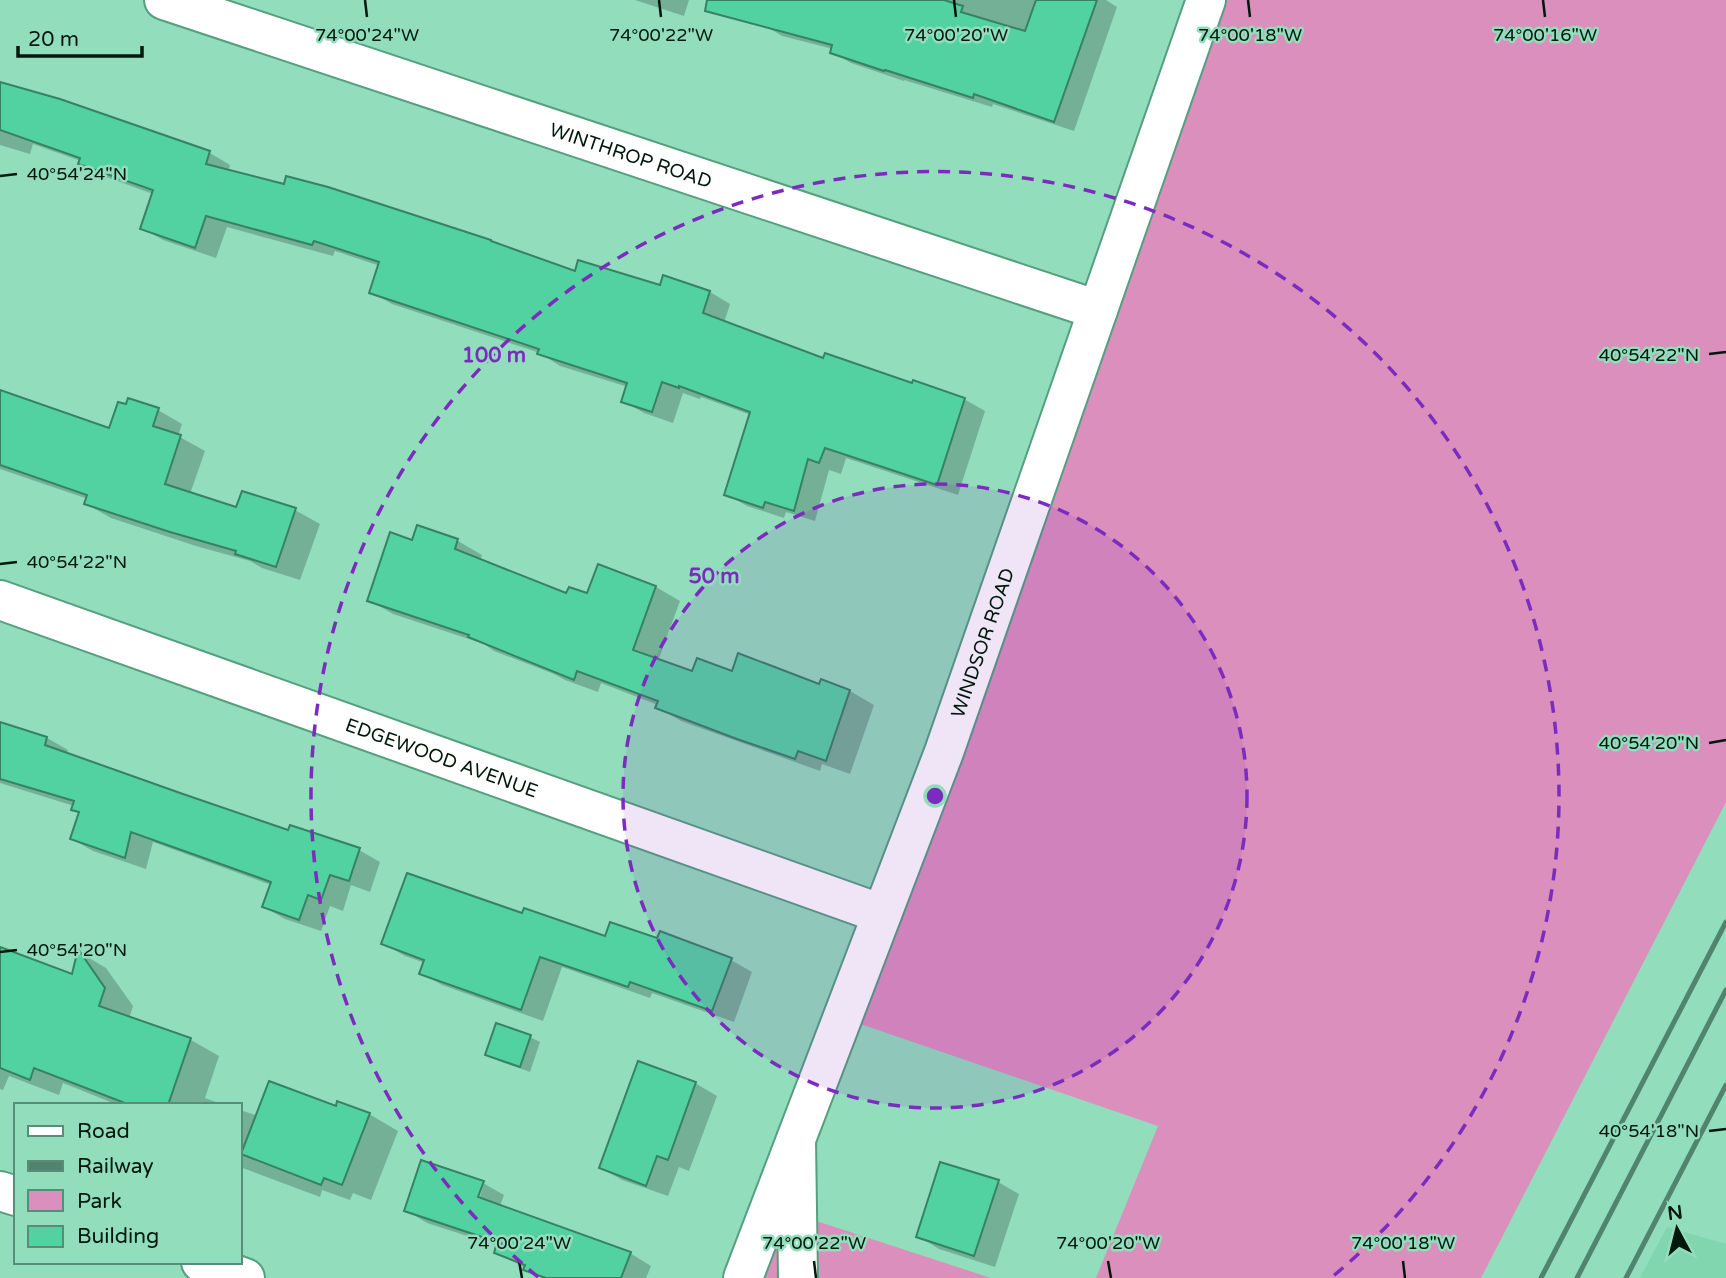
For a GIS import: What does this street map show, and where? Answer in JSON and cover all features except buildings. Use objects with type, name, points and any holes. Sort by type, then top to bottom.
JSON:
[{"type":"street","name":"WINTHROP ROAD","points":[[164,0],[1097,310]]},
{"type":"street","name":"WINDSOR ROAD","points":[[743,1278],[943,752],[1206,0]]},
{"type":"street","name":"EDGEWOOD AVENUE","points":[[0,600],[882,914]]},
{"type":"street","points":[[796,1139],[798,1278]]},
{"type":"street","points":[[206,1264],[245,1278]]},
{"type":"shaded area","points":[[1667,1227],[1726,1244],[1726,1278],[1640,1278]]},
{"type":"green space","points":[[1206,0],[1726,0],[1726,802],[1481,1278],[1096,1278],[1158,1126],[843,1018]]},
{"type":"green space","points":[[798,1215],[991,1278],[743,1278]]},
{"type":"railway","points":[[1541,1278],[1726,922]]},
{"type":"railway","points":[[1577,1278],[1726,990]]},
{"type":"railway","points":[[1626,1278],[1726,1085]]}]
